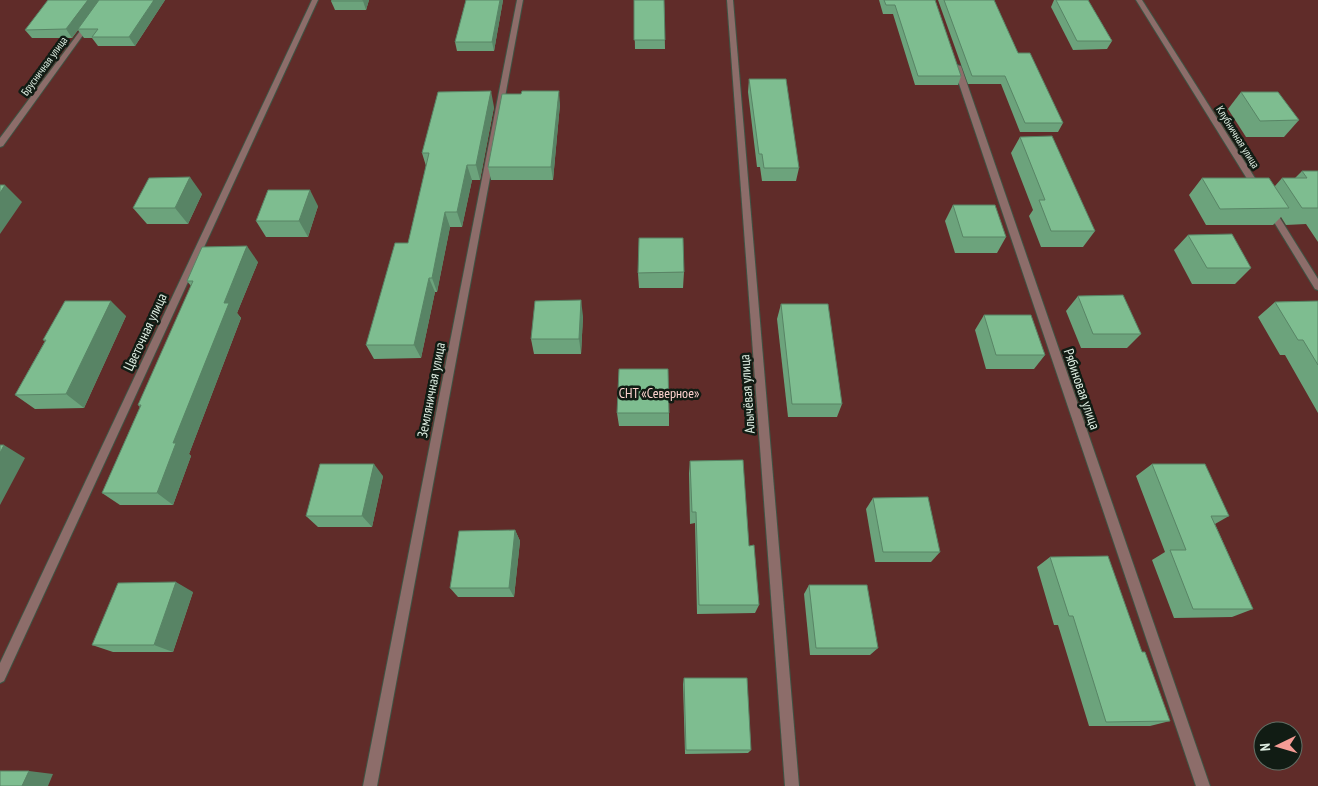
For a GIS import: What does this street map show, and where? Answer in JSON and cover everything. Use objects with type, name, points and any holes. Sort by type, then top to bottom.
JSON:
[{"type":"street","name":"Цветочная улица","points":[[0,676],[315,0]]},
{"type":"street","name":"Земляничная улица","points":[[370,786],[520,0]]},
{"type":"street","name":"Алычёвая улица","points":[[730,0],[792,786]]},
{"type":"street","name":"Клубничная улица","points":[[1139,0],[1260,194]]},
{"type":"street","name":"Брусничная улица","points":[[0,144],[94,16]]},
{"type":"street","name":"Рябиновая улица","points":[[954,56],[1203,786]]},
{"type":"street","points":[[1266,202],[1318,287]]},
{"type":"green space","name":"СНТ «Северное»","points":[[0,0],[1318,0],[1318,786],[0,786]]},
{"type":"building","points":[[48,0],[88,0],[66,29],[25,30]]},
{"type":"building","points":[[99,0],[154,0],[129,37],[92,37],[98,29],[78,29]]},
{"type":"building","points":[[363,0],[363,1],[331,1]]},
{"type":"building","points":[[466,0],[500,0],[492,42],[455,42]]},
{"type":"building","points":[[634,0],[664,0],[665,40],[634,40]]},
{"type":"building","points":[[884,0],[935,0],[961,76],[918,76],[895,5],[886,5]]},
{"type":"building","points":[[944,0],[994,0],[1018,53],[1030,53],[1063,123],[1025,123],[1005,76],[972,76]]},
{"type":"building","points":[[1056,0],[1088,0],[1112,41],[1077,41]]},
{"type":"building","points":[[749,79],[786,79],[799,168],[764,168],[762,154],[759,154]]},
{"type":"building","points":[[491,91],[476,165],[467,165],[457,212],[445,212],[432,278],[429,278],[414,345],[366,345],[395,243],[408,243],[429,153],[422,153],[438,92]]},
{"type":"building","points":[[522,91],[559,91],[551,167],[488,167],[502,94],[521,94]]},
{"type":"building","points":[[1241,92],[1278,92],[1299,120],[1260,121]]},
{"type":"building","points":[[1052,136],[1095,231],[1051,231],[1039,200],[1045,200],[1020,137]]},
{"type":"building","points":[[1302,171],[1318,171],[1318,208],[1302,208],[1282,178],[1307,178]]},
{"type":"building","points":[[190,177],[175,208],[133,208],[149,178]]},
{"type":"building","points":[[1202,178],[1269,178],[1289,208],[1220,209]]},
{"type":"building","points":[[0,185],[5,185],[0,193]]},
{"type":"building","points":[[268,190],[310,190],[299,221],[256,221]]},
{"type":"building","points":[[953,205],[995,205],[1006,237],[963,237]]},
{"type":"building","points":[[1232,234],[1251,268],[1207,268],[1188,235]]},
{"type":"building","points":[[639,238],[683,238],[684,272],[638,273]]},
{"type":"building","points":[[247,246],[224,303],[229,303],[173,443],[176,443],[157,493],[102,493],[141,405],[138,405],[193,281],[187,281],[202,247]]},
{"type":"building","points":[[1123,295],[1141,334],[1093,334],[1078,296]]},
{"type":"building","points":[[581,300],[579,339],[531,339],[535,301]]},
{"type":"building","points":[[65,301],[111,301],[66,394],[15,395],[46,340],[43,340]]},
{"type":"building","points":[[1318,301],[1318,365],[1303,340],[1298,340],[1275,302]]},
{"type":"building","points":[[781,304],[828,304],[842,404],[792,404]]},
{"type":"building","points":[[984,315],[1031,315],[1045,355],[996,355]]},
{"type":"building","points":[[619,369],[668,369],[669,413],[617,413]]},
{"type":"building","points":[[0,445],[4,445],[0,453]]},
{"type":"building","points":[[743,460],[749,546],[754,545],[759,605],[699,605],[696,512],[692,512],[690,461]]},
{"type":"building","points":[[320,464],[374,464],[362,516],[306,516]]},
{"type":"building","points":[[1152,464],[1205,464],[1229,516],[1211,516],[1253,609],[1193,609],[1170,550],[1186,550]]},
{"type":"building","points":[[928,497],[940,552],[883,552],[873,498]]},
{"type":"building","points":[[515,530],[509,588],[450,588],[459,531]]},
{"type":"building","points":[[1108,556],[1142,652],[1145,652],[1170,721],[1106,722],[1073,616],[1069,616],[1050,557]]},
{"type":"building","points":[[176,582],[154,645],[92,645],[118,583]]},
{"type":"building","points":[[809,585],[867,585],[878,648],[816,648]]},
{"type":"building","points":[[684,678],[747,678],[751,750],[686,750]]},
{"type":"building","points":[[0,771],[29,771],[22,786],[0,786]]}]
